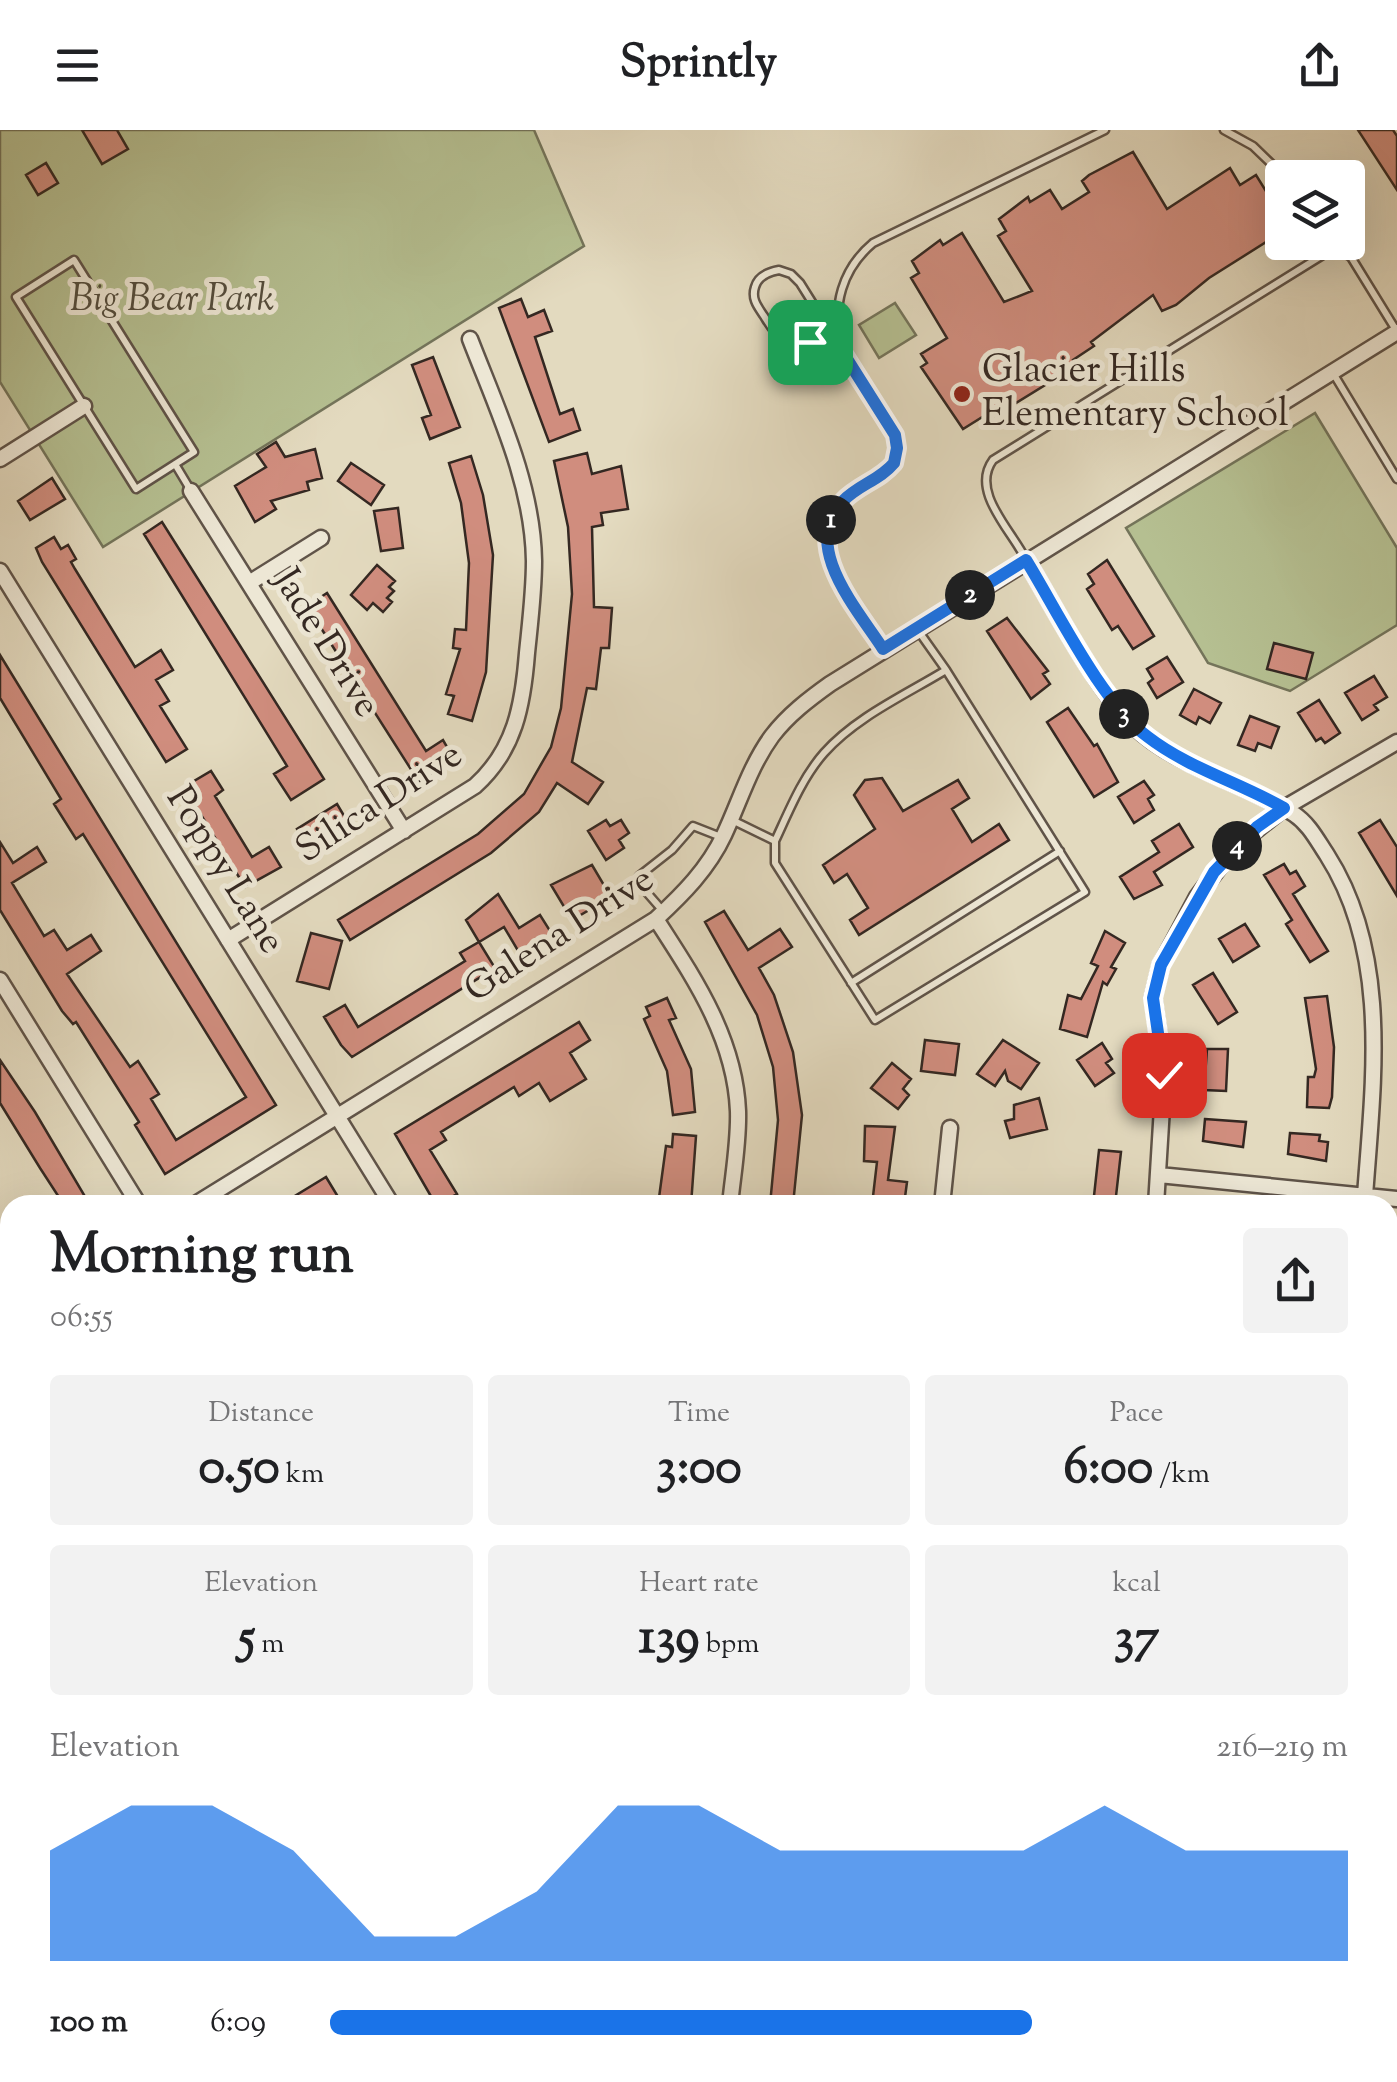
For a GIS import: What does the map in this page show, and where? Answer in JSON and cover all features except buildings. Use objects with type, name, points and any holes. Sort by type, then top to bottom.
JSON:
[{"type":"street","name":"Galena Drive","points":[[210,1195],[660,915],[687,891],[723,838],[750,773],[772,736],[800,706],[883,649],[1397,331]]},
{"type":"street","name":"Silica Drive","points":[[228,940],[464,794],[490,772],[514,731],[525,676],[534,558],[514,456],[470,339]]},
{"type":"street","points":[[0,458],[84,406]]},
{"type":"street","name":"Jade Drive","points":[[191,491],[404,831]]},
{"type":"street","points":[[249,583],[321,538]]},
{"type":"street","points":[[1026,560],[1108,694],[1134,726],[1167,750],[1284,808],[1308,824],[1339,873],[1362,938],[1374,1036],[1365,1195]]},
{"type":"street","name":"Poppy Lane","points":[[0,571],[386,1195]]},
{"type":"street","points":[[1157,1195],[1164,1075],[1154,1012],[1154,982],[1214,872],[1257,827],[1397,742]]},
{"type":"street","points":[[660,915],[722,1036],[736,1083],[738,1114],[731,1195]]},
{"type":"street","points":[[0,980],[133,1195]]},
{"type":"street","points":[[943,1195],[950,1128]]},
{"type":"street","points":[[1159,1175],[1355,1195]]},
{"type":"lane","points":[[842,351],[837,317],[840,294],[849,270],[864,250],[1105,130]]},
{"type":"lane","points":[[1224,130],[1253,146],[1267,160]]},
{"type":"lane","points":[[74,260],[194,452],[136,489],[84,406],[16,297],[74,260]]},
{"type":"lane","points":[[1026,560],[985,489],[985,473],[993,460],[1315,260]]},
{"type":"lane","points":[[1353,260],[1397,331]]},
{"type":"lane","points":[[842,351],[828,344],[795,345],[778,339],[755,301],[754,289],[760,278],[779,270],[796,278],[842,351],[897,442],[894,463],[844,500],[832,517],[826,537],[832,566],[883,649]]},
{"type":"lane","points":[[1332,372],[1397,479]]},
{"type":"lane","points":[[174,464],[191,491]]},
{"type":"lane","points":[[917,628],[946,670],[1086,892],[875,1020],[775,863],[776,841],[795,797],[824,754],[852,728],[946,670]]},
{"type":"lane","points":[[731,819],[776,841]]},
{"type":"lane","points":[[660,915],[639,876],[672,850],[693,826],[723,838]]},
{"type":"lane","points":[[851,983],[1060,851]]},
{"type":"green space","name":"Big Bear Park","points":[[0,130],[534,130],[584,246],[103,547],[0,382]]},
{"type":"green space","points":[[895,303],[916,335],[879,358],[859,325]]},
{"type":"green space","points":[[1315,413],[1397,548],[1397,625],[1290,691],[1208,663],[1126,528]]},
{"type":"place","name":"Glacier Hills Elementary School","points":[[962,394]]},
{"type":"route","points":[[810,342],[842,351],[897,442],[894,463],[844,500],[832,517],[826,537],[832,566],[883,649],[1026,560],[1108,694],[1134,726],[1167,750],[1284,808],[1257,827],[1214,872],[1161,965],[1153,998],[1164,1075]]}]
